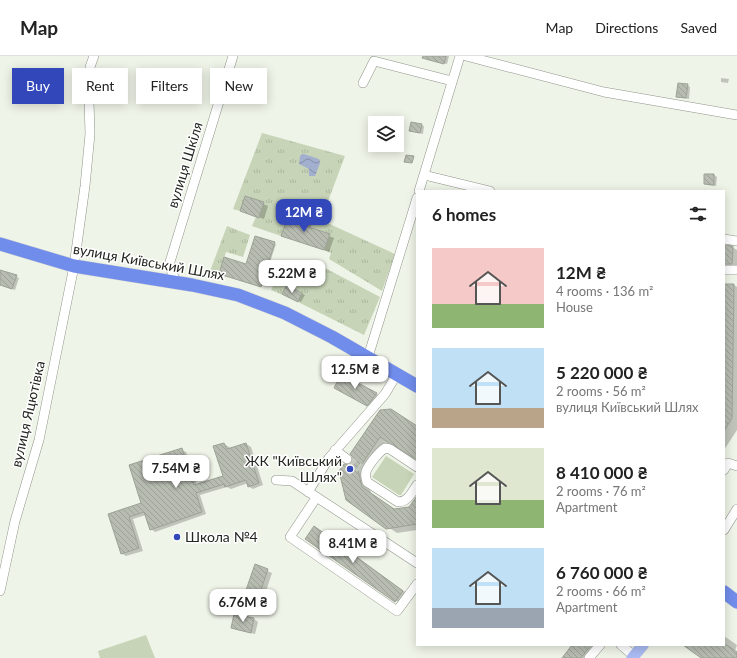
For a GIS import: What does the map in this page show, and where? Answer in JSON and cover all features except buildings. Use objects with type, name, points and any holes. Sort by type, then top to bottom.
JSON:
[{"type":"highway","name":"вулиця Київський Шлях","points":[[0,244],[74,266],[176,282],[238,295],[285,313],[368,357],[416,385]]},
{"type":"highway","points":[[725,593],[737,602]]},
{"type":"main road","points":[[633,657],[642,646]]},
{"type":"street","name":"вулиця Яцютівка","points":[[0,591],[15,521],[40,440],[74,266],[86,186],[90,134],[90,67],[94,56]]},
{"type":"street","name":"вулиця Шкіля","points":[[176,282],[169,265],[233,56]]},
{"type":"street","points":[[419,190],[460,56]]},
{"type":"street","points":[[466,56],[604,92],[737,115]]},
{"type":"street","points":[[363,83],[374,61],[452,81]]},
{"type":"street","points":[[424,175],[486,190]]},
{"type":"street","points":[[368,357],[416,201]]},
{"type":"street","points":[[725,239],[737,241]]},
{"type":"street","points":[[725,270],[737,270]]},
{"type":"street","points":[[308,492],[335,450],[384,394],[397,374]]},
{"type":"street","points":[[416,466],[390,449],[385,448],[380,451],[363,470],[367,482],[398,502],[407,500],[416,486]]},
{"type":"street","points":[[335,450],[347,459]]},
{"type":"street","points":[[276,480],[292,481],[416,562]]},
{"type":"street","points":[[316,498],[290,536],[397,611],[416,585]]},
{"type":"street","points":[[733,524],[737,509]]},
{"type":"street","points":[[589,658],[599,646]]},
{"type":"street","points":[[622,646],[633,657]]},
{"type":"green space","points":[[262,133],[345,156],[321,220],[395,254],[382,291],[329,259],[331,253],[324,250],[330,234],[306,226],[281,236],[252,226],[256,217],[259,217],[264,203],[245,196],[240,211],[233,209]]},
{"type":"green space","points":[[227,226],[250,235],[243,257],[226,252],[219,274],[210,271]]},
{"type":"green space","points":[[325,268],[380,297],[364,335],[271,290],[281,270],[299,276],[304,276],[313,274]]},
{"type":"green space","points":[[386,456],[414,474],[401,495],[372,477]]},
{"type":"green space","points":[[146,635],[155,658],[100,658],[98,651]]},
{"type":"water","points":[[302,154],[319,159],[320,163],[315,176],[309,176],[309,169],[299,164],[300,156]]},
{"type":"tunnel","points":[[347,459],[360,468]]},
{"type":"place","name":"ЖК \"Київський Шлях\"","points":[[350,469]]},
{"type":"place","name":"Школа №4","points":[[177,537]]}]
